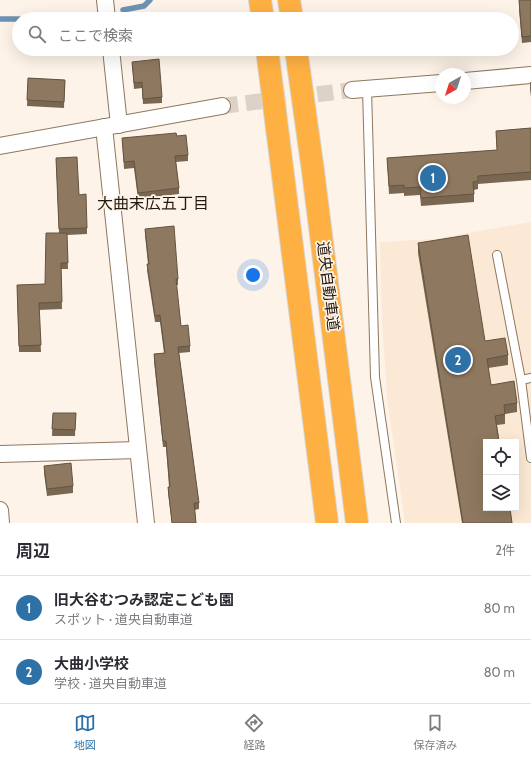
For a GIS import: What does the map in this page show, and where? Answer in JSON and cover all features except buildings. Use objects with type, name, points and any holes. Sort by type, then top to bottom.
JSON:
[{"type":"highway","points":[[260,0],[262,12]]},
{"type":"highway","points":[[289,0],[291,12]]},
{"type":"highway","name":"道央自動車道","points":[[268,56],[327,523]]},
{"type":"highway","name":"道央自動車道","points":[[297,56],[315,186],[357,523]]},
{"type":"street","points":[[105,0],[107,12]]},
{"type":"street","points":[[111,56],[112,126],[138,450],[146,523]]},
{"type":"street","points":[[471,80],[531,75]]},
{"type":"street","points":[[359,89],[435,83]]},
{"type":"street","points":[[0,146],[222,106]]},
{"type":"street","points":[[0,454],[138,450]]},
{"type":"street","points":[[0,510],[1,523]]},
{"type":"lane","points":[[359,89],[375,377],[396,523]]},
{"type":"lane","points":[[496,255],[521,380],[531,458]]},
{"type":"lane","points":[[521,380],[531,378]]},
{"type":"shaded area","points":[[531,222],[531,523],[405,523],[387,397],[382,322],[380,242],[434,239]]},
{"type":"waterway","points":[[123,10],[144,6],[150,0]]},
{"type":"waterway","points":[[0,19],[12,19]]},
{"type":"tunnel","points":[[222,106],[352,90]]},
{"type":"place","name":"旧大谷むつみ認定こども園","points":[[433,178]]},
{"type":"place","name":"大曲小学校","points":[[458,360]]},
{"type":"district","name":"大曲末広五丁目","points":[[153,203]]}]
